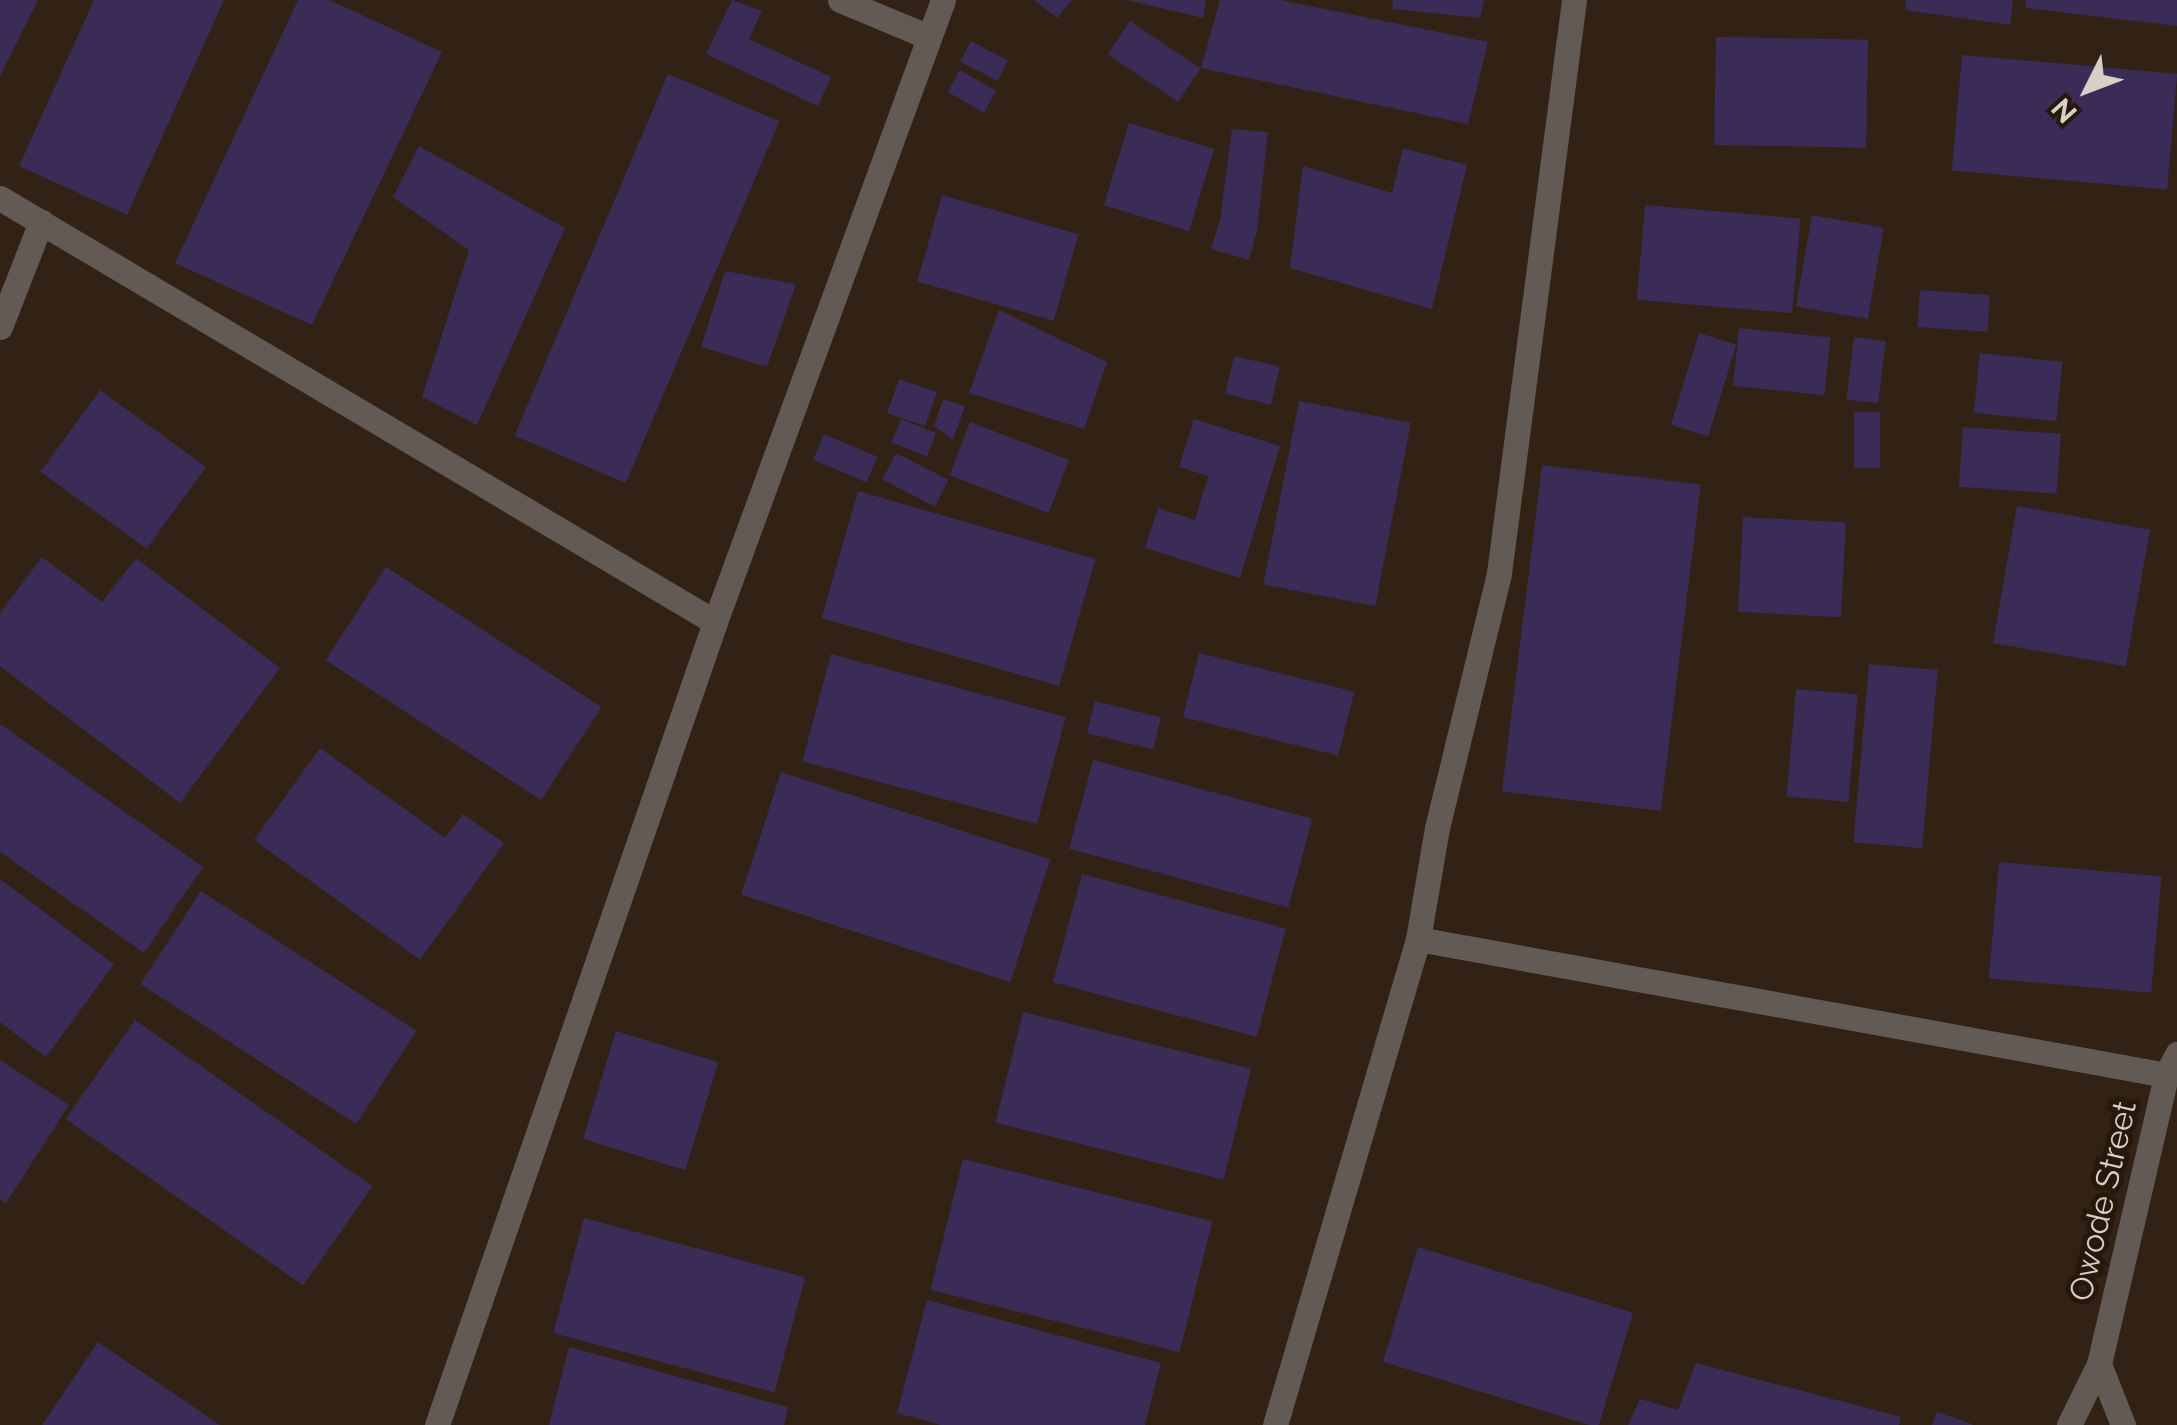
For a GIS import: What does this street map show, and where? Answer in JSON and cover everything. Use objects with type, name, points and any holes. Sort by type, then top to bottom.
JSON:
[{"type":"street","points":[[840,0],[929,37]]},
{"type":"street","points":[[436,1425],[714,622],[942,0]]},
{"type":"street","points":[[1276,1425],[1418,938],[1437,828],[1500,573],[1574,0]]},
{"type":"street","points":[[0,198],[714,622]]},
{"type":"street","points":[[0,327],[40,222]]},
{"type":"street","points":[[1418,938],[2171,1064]]},
{"type":"street","name":"Owode Street","points":[[2069,1425],[2099,1364],[2171,1064]]},
{"type":"street","points":[[2099,1364],[2124,1425]]},
{"type":"building","points":[[0,0],[38,0],[0,76]]},
{"type":"building","points":[[94,0],[224,0],[127,215],[19,166]]},
{"type":"building","points":[[298,0],[329,0],[442,52],[312,325],[175,263]]},
{"type":"building","points":[[732,0],[762,11],[749,39],[831,77],[818,106],[706,54]]},
{"type":"building","points":[[1034,0],[1072,0],[1057,18]]},
{"type":"building","points":[[1127,0],[1206,0],[1203,18]]},
{"type":"building","points":[[1220,0],[1280,0],[1488,42],[1468,124],[1201,68]]},
{"type":"building","points":[[1393,0],[1484,0],[1480,18],[1392,9]]},
{"type":"building","points":[[1906,0],[2013,0],[2010,25],[1905,10]]},
{"type":"building","points":[[2026,0],[2177,0],[2177,26],[2026,8]]},
{"type":"building","points":[[1130,21],[1200,69],[1178,102],[1108,54]]},
{"type":"building","points":[[1716,37],[1868,40],[1866,148],[1714,145]]},
{"type":"building","points":[[971,41],[1008,61],[997,81],[960,61]]},
{"type":"building","points":[[1962,55],[2177,74],[2167,189],[1952,171]]},
{"type":"building","points":[[960,70],[996,91],[984,113],[948,92]]},
{"type":"building","points":[[668,74],[779,121],[626,483],[514,436]]},
{"type":"building","points":[[1129,123],[1214,149],[1189,231],[1104,205]]},
{"type":"building","points":[[1232,129],[1268,132],[1257,231],[1249,260],[1211,249],[1220,220]]},
{"type":"building","points":[[419,146],[565,228],[477,425],[422,397],[469,250],[393,197]]},
{"type":"building","points":[[1403,148],[1467,165],[1432,309],[1290,268],[1303,166],[1392,193]]},
{"type":"building","points":[[942,195],[1078,234],[1054,321],[917,282]]},
{"type":"building","points":[[1645,205],[1800,219],[1792,313],[1637,300]]},
{"type":"building","points":[[1812,215],[1884,228],[1868,319],[1796,307]]},
{"type":"building","points":[[725,271],[796,284],[767,367],[701,347]]},
{"type":"building","points":[[1920,290],[1990,295],[1987,332],[1917,327]]},
{"type":"building","points":[[999,310],[1107,362],[1084,429],[969,393]]},
{"type":"building","points":[[1739,328],[1830,338],[1824,395],[1733,386]]},
{"type":"building","points":[[1699,333],[1736,344],[1708,436],[1671,425]]},
{"type":"building","points":[[1854,337],[1886,341],[1878,403],[1846,400]]},
{"type":"building","points":[[1980,353],[2063,362],[2056,421],[1974,413]]},
{"type":"building","points":[[1234,356],[1280,367],[1271,405],[1225,394]]},
{"type":"building","points":[[899,379],[937,392],[925,426],[887,413]]},
{"type":"building","points":[[100,390],[206,467],[147,549],[41,472]]},
{"type":"building","points":[[943,399],[965,406],[953,440],[934,426]]},
{"type":"building","points":[[1299,401],[1411,423],[1375,606],[1263,585]]},
{"type":"building","points":[[1854,412],[1880,412],[1880,468],[1854,468]]},
{"type":"building","points":[[901,419],[936,433],[927,456],[892,442]]},
{"type":"building","points":[[1194,419],[1280,446],[1240,578],[1145,548],[1158,508],[1195,520],[1208,476],[1179,467]]},
{"type":"building","points":[[970,422],[1069,460],[1049,513],[950,475]]},
{"type":"building","points":[[1963,427],[2061,434],[2057,494],[1959,487]]},
{"type":"building","points":[[824,434],[877,457],[866,482],[813,460]]},
{"type":"building","points":[[896,453],[949,480],[935,507],[882,480]]},
{"type":"building","points":[[1542,465],[1701,484],[1661,811],[1502,792]]},
{"type":"building","points":[[858,491],[1095,559],[1059,686],[822,618]]},
{"type":"building","points":[[2017,506],[2150,529],[2126,666],[1993,643]]},
{"type":"building","points":[[1743,517],[1846,522],[1841,617],[1738,612]]},
{"type":"building","points":[[42,557],[102,602],[136,558],[280,668],[180,803],[0,666],[0,613]]},
{"type":"building","points":[[386,567],[602,707],[541,800],[326,660]]},
{"type":"building","points":[[1199,653],[1354,692],[1338,756],[1183,717]]},
{"type":"building","points":[[831,654],[1066,717],[1037,824],[802,761]]},
{"type":"building","points":[[1869,664],[1938,670],[1922,848],[1853,842]]},
{"type":"building","points":[[1796,689],[1858,694],[1848,802],[1787,797]]},
{"type":"building","points":[[1095,701],[1161,717],[1153,749],[1087,733]]},
{"type":"building","points":[[0,724],[203,867],[144,953],[0,852]]},
{"type":"building","points":[[320,748],[445,838],[463,814],[504,843],[420,960],[254,840]]},
{"type":"building","points":[[1093,760],[1312,819],[1288,908],[1069,849]]},
{"type":"building","points":[[781,772],[1050,859],[1010,982],[741,895]]},
{"type":"building","points":[[1999,862],[2161,876],[2151,993],[1989,979]]},
{"type":"building","points":[[1082,874],[1286,929],[1257,1037],[1053,982]]},
{"type":"building","points":[[0,879],[114,964],[46,1057],[0,1022]]},
{"type":"building","points":[[201,891],[417,1031],[356,1124],[141,984]]},
{"type":"building","points":[[1023,1012],[1251,1069],[1223,1179],[995,1123]]},
{"type":"building","points":[[135,1020],[373,1186],[303,1285],[66,1119]]},
{"type":"building","points":[[616,1031],[718,1062],[685,1170],[583,1139]]},
{"type":"building","points":[[0,1060],[69,1105],[6,1203],[0,1199]]},
{"type":"building","points":[[963,1159],[1212,1221],[1180,1352],[930,1290]]},
{"type":"building","points":[[584,1218],[805,1277],[774,1392],[553,1333]]},
{"type":"building","points":[[1418,1247],[1633,1313],[1599,1425],[1383,1362]]},
{"type":"building","points":[[927,1300],[1161,1363],[1145,1425],[941,1425],[897,1413]]},
{"type":"building","points":[[98,1342],[220,1425],[42,1425]]},
{"type":"building","points":[[569,1347],[788,1407],[784,1425],[549,1425]]},
{"type":"building","points":[[1696,1363],[1901,1417],[1899,1425],[1628,1425],[1640,1399],[1678,1410]]},
{"type":"building","points":[[1937,1412],[1972,1424],[1972,1425],[1932,1425]]}]
